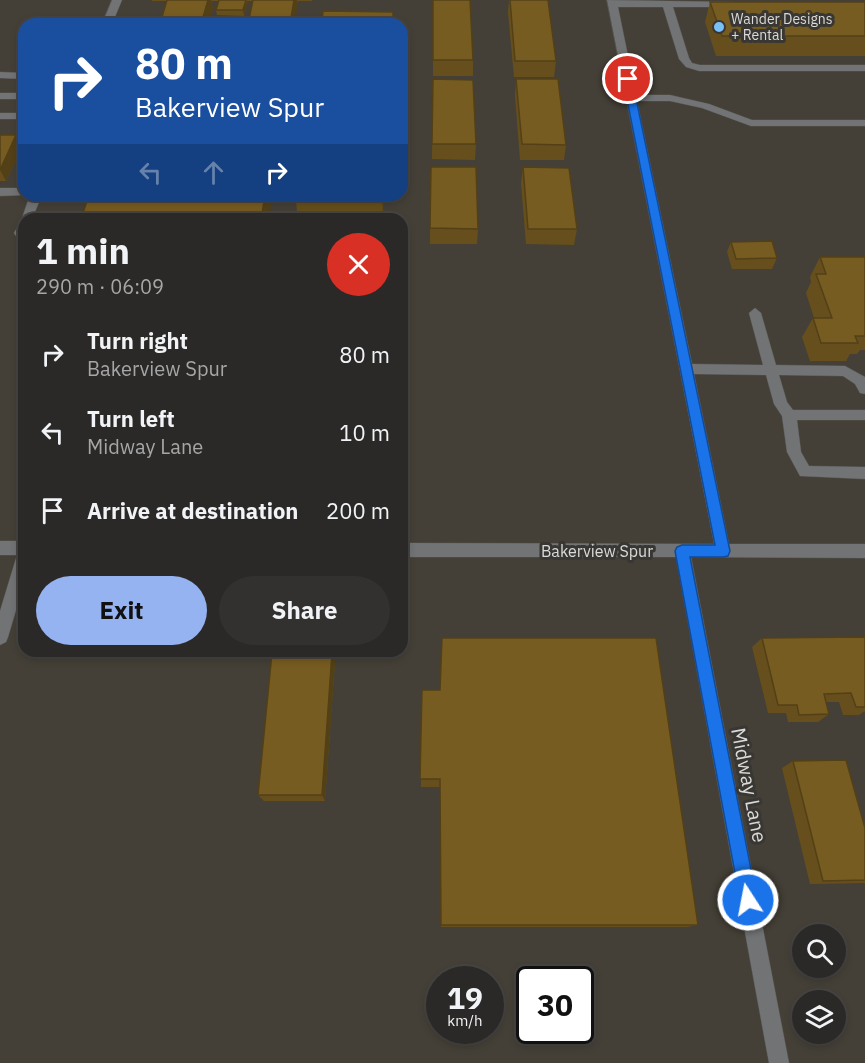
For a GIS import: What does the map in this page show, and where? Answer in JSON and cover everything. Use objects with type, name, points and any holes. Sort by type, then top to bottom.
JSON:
[{"type":"street","points":[[110,18],[117,0]]},
{"type":"street","points":[[723,551],[612,2],[738,4]]},
{"type":"street","points":[[666,2],[684,59],[699,68],[865,68]]},
{"type":"street","points":[[0,75],[18,76]]},
{"type":"street","points":[[0,96],[18,96]]},
{"type":"street","points":[[631,98],[670,98],[705,106],[750,123],[865,123]]},
{"type":"street","points":[[0,116],[18,116]]},
{"type":"street","points":[[0,192],[18,192]]},
{"type":"street","points":[[755,313],[781,404],[789,415],[794,452],[806,472],[865,473]]},
{"type":"street","points":[[686,369],[845,371],[860,380],[865,389]]},
{"type":"street","points":[[789,415],[865,415]]},
{"type":"street","points":[[0,548],[18,548]]},
{"type":"street","name":"Bakerview Spur","points":[[408,550],[865,551]]},
{"type":"street","name":"Midway Lane","points":[[682,551],[779,1063]]},
{"type":"street","points":[[0,636],[18,577]]},
{"type":"shaded area","points":[[0,0],[865,0],[865,1063],[0,1063]]},
{"type":"building","points":[[167,0],[208,0],[203,18],[162,18]]},
{"type":"building","points":[[219,0],[246,0],[243,10],[216,10]]},
{"type":"building","points":[[253,0],[294,0],[291,18],[249,18]]},
{"type":"building","points":[[433,0],[470,0],[473,60],[433,60]]},
{"type":"building","points":[[510,0],[548,0],[556,61],[515,61]]},
{"type":"building","points":[[710,2],[865,2],[865,36],[722,36]]},
{"type":"building","points":[[323,11],[393,12],[393,18],[322,18]]},
{"type":"building","points":[[433,79],[473,80],[476,144],[432,144]]},
{"type":"building","points":[[516,79],[558,79],[566,145],[522,144]]},
{"type":"building","points":[[0,135],[16,135],[0,170]]},
{"type":"building","points":[[431,167],[476,167],[478,229],[430,228]]},
{"type":"building","points":[[523,167],[569,168],[577,229],[528,229]]},
{"type":"building","points":[[87,201],[264,201],[262,213],[83,213]]},
{"type":"building","points":[[772,241],[777,258],[736,259],[731,242]]},
{"type":"building","points":[[820,257],[865,257],[865,336],[855,336],[858,343],[821,343],[813,318],[832,318],[816,274],[826,274]]},
{"type":"building","points":[[865,637],[865,707],[856,707],[851,693],[824,694],[829,714],[799,715],[797,705],[778,705],[762,638]]},
{"type":"building","points":[[442,638],[656,638],[698,925],[441,925],[440,779],[420,779],[422,690],[440,690]]},
{"type":"building","points":[[272,657],[332,657],[322,795],[258,795]]},
{"type":"building","points":[[846,760],[865,828],[865,880],[823,881],[793,761]]},
{"type":"place","name":"Wander Designs + Rental","points":[[719,27]]},
{"type":"route","points":[[628,79],[723,551],[682,551],[748,900]]}]
